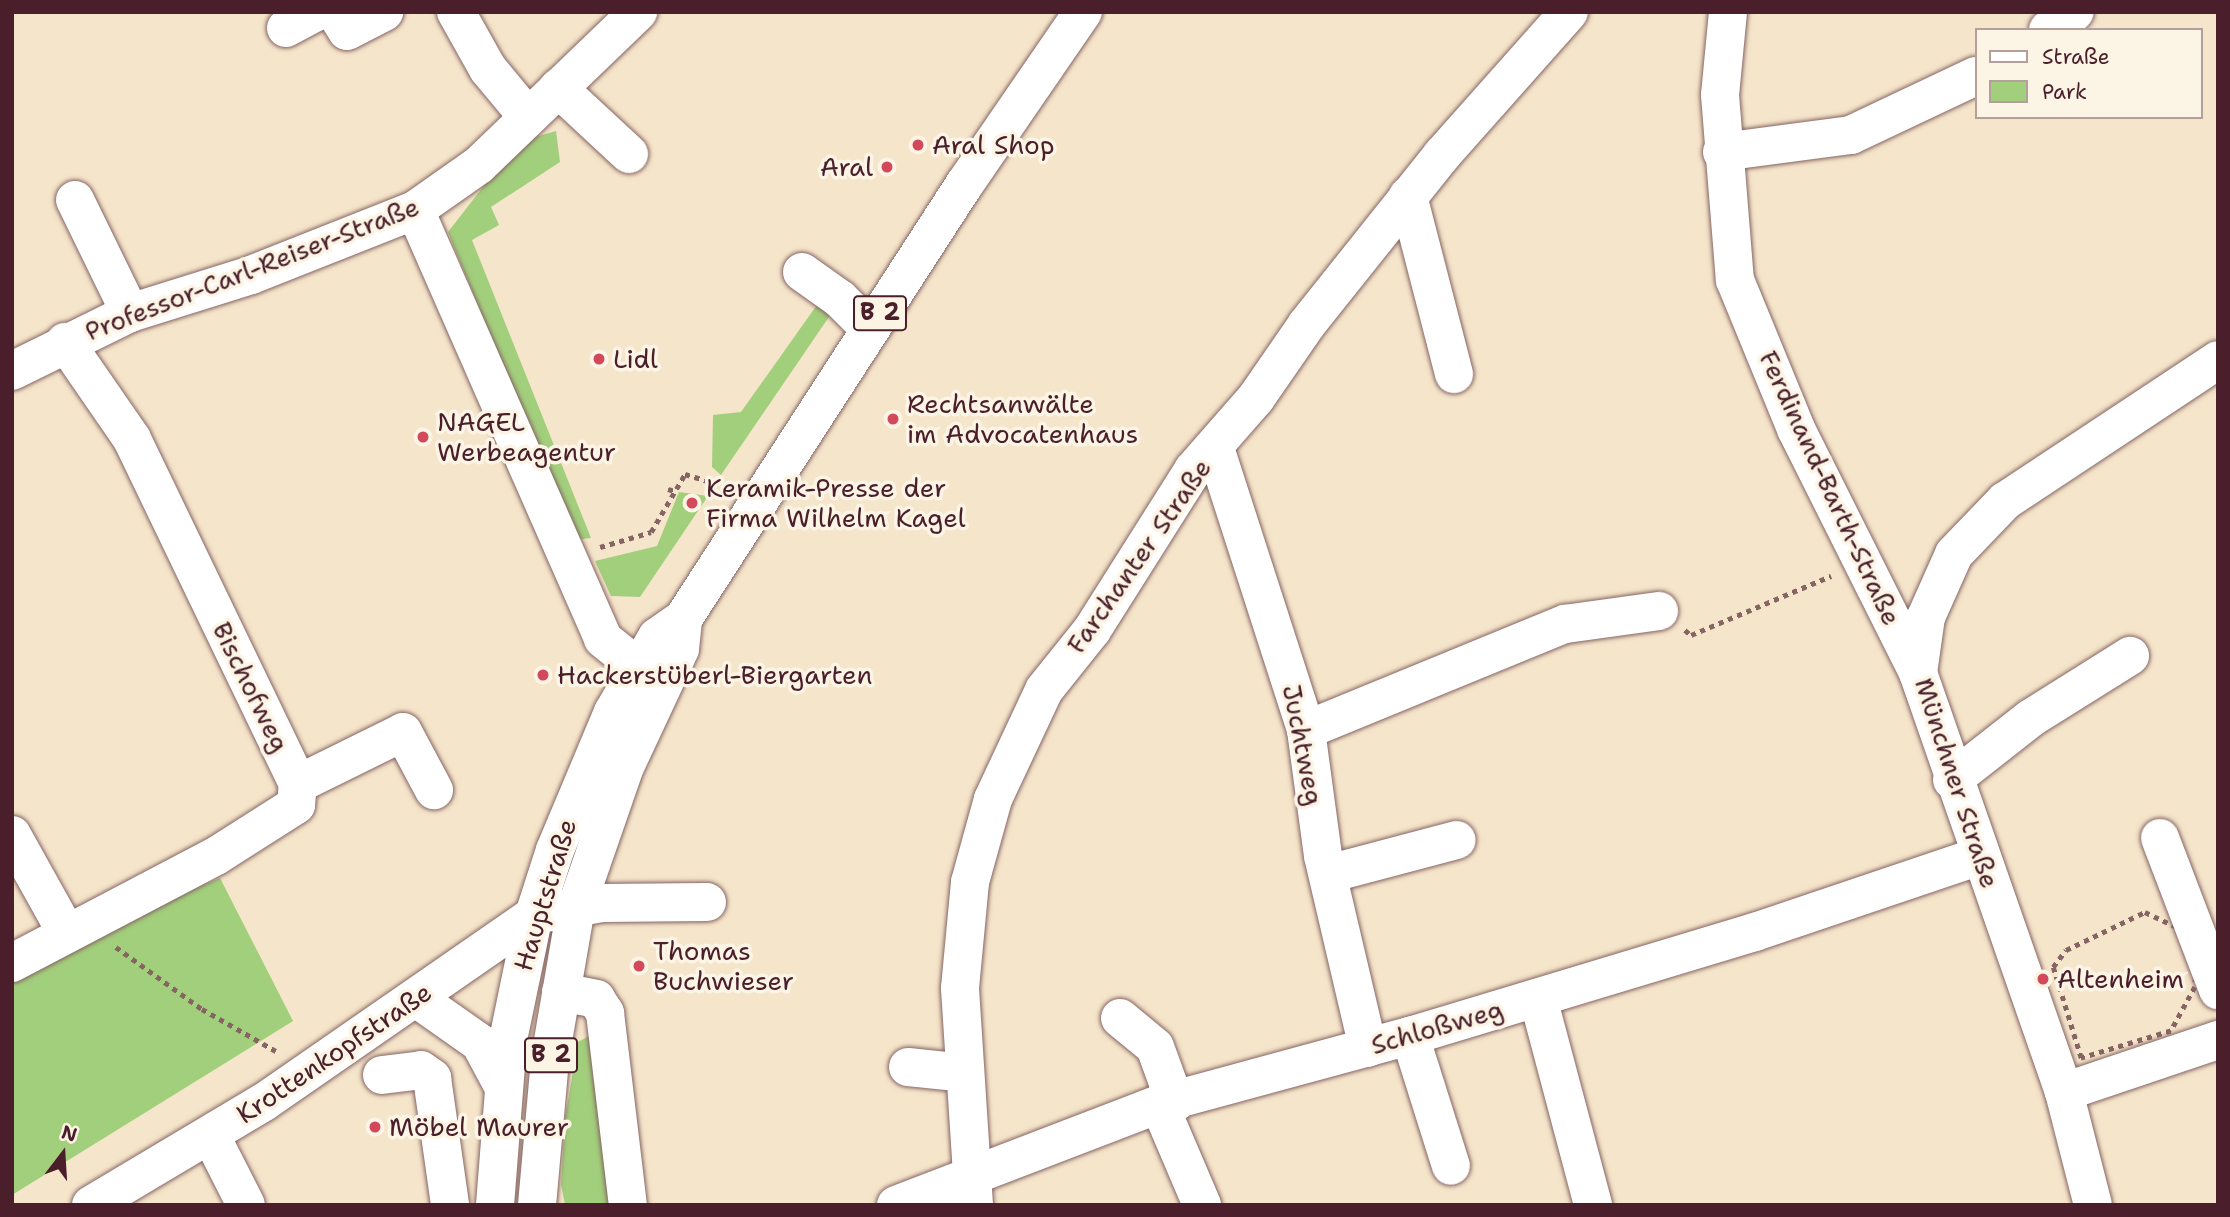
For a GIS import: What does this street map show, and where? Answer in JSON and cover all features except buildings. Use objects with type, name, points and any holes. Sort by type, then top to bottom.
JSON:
[{"type":"street","points":[[335,12],[347,31],[384,12]]},
{"type":"street","points":[[456,12],[488,68],[527,116]]},
{"type":"street","name":"Professor-Carl-Reiser-Straße","points":[[12,371],[65,342],[130,313],[239,279],[415,210],[479,165],[638,12]]},
{"type":"street","name":"Hauptstraße","points":[[495,1205],[502,1084],[534,915],[587,767],[657,637],[683,619],[870,328],[1083,12]]},
{"type":"street","name":"Farchanter Straße","points":[[972,1191],[960,988],[969,895],[993,799],[1044,691],[1092,630],[1193,470],[1215,448],[1408,195],[1489,98],[1569,12]]},
{"type":"street","name":"Ferdinand-Barth-Straße","points":[[1728,12],[1720,95],[1722,152],[1735,280],[1796,429],[1918,673]]},
{"type":"street","points":[[2051,28],[2075,12]]},
{"type":"street","points":[[1722,152],[1850,135],[1974,77]]},
{"type":"street","points":[[558,88],[629,154]]},
{"type":"street","points":[[1408,195],[1454,374]]},
{"type":"street","points":[[75,200],[130,313]]},
{"type":"street","points":[[415,210],[603,639],[639,668]]},
{"type":"street","points":[[802,272],[840,299],[870,328]]},
{"type":"street","name":"Bischofweg","points":[[12,963],[75,928],[181,876],[296,805],[298,784],[132,439],[65,342]]},
{"type":"street","name":"Münchner Straße","points":[[2093,1205],[2064,1092],[1952,780],[1918,673],[1926,617],[1954,555],[2005,501],[2218,360]]},
{"type":"street","name":"Juchtweg","points":[[1215,448],[1306,730],[1328,874],[1368,1048]]},
{"type":"street","points":[[1306,730],[1565,624],[1659,611]]},
{"type":"street","name":"Hauptstraße","points":[[537,1205],[541,1130],[576,908],[624,769],[680,649],[683,619]]},
{"type":"street","points":[[1952,780],[2031,718],[2130,656]]},
{"type":"street","points":[[298,784],[403,732],[434,790]]},
{"type":"street","points":[[12,835],[75,928]]},
{"type":"street","points":[[2160,838],[2218,990]]},
{"type":"street","points":[[1328,874],[1457,840]]},
{"type":"street","name":"Schloßweg","points":[[896,1205],[972,1191],[1167,1103],[1410,1036],[1755,932],[1979,856]]},
{"type":"street","name":"Krottenkopfstraße","points":[[90,1205],[211,1136],[534,915],[576,908],[708,902]]},
{"type":"street","points":[[561,992],[596,999],[605,1013],[628,1205]]},
{"type":"street","points":[[416,998],[480,1043],[502,1084]]},
{"type":"street","points":[[1538,998],[1593,1205]]},
{"type":"street","points":[[1120,1018],[1155,1048],[1167,1103],[1202,1205]]},
{"type":"street","points":[[1410,1036],[1451,1166]]},
{"type":"street","points":[[2064,1092],[2218,1040]]},
{"type":"street","points":[[908,1067],[965,1073]]},
{"type":"street","points":[[382,1075],[421,1070],[432,1078],[450,1205]]},
{"type":"street","points":[[211,1136],[246,1205]]},
{"type":"path","points":[[568,556],[651,532],[685,474],[759,497]]},
{"type":"path","points":[[668,488],[675,491]]},
{"type":"path","points":[[1659,611],[1691,635],[1863,563]]},
{"type":"path","points":[[2145,912],[2198,937],[2195,987],[2171,1031],[2081,1058],[2053,967],[2066,950],[2145,912]]},
{"type":"path","points":[[75,928],[202,1009],[278,1052]]},
{"type":"green space","points":[[556,131],[560,162],[491,207],[499,225],[472,240],[591,538],[574,540],[448,232],[518,142]]},
{"type":"green space","points":[[819,302],[833,311],[721,475],[712,467],[713,415],[741,412]]},
{"type":"green space","points":[[679,492],[708,496],[640,597],[611,596],[595,561],[657,546]]},
{"type":"green space","points":[[220,878],[293,1021],[12,1195],[12,983],[159,904]]},
{"type":"green space","points":[[600,1030],[611,1205],[565,1205],[561,1184],[565,1119],[578,1042]]},
{"type":"place","name":"Aral Shop","points":[[918,145]]},
{"type":"place","name":"Aral","points":[[887,167]]},
{"type":"place","name":"Lidl","points":[[599,359]]},
{"type":"place","name":"Rechtsanwälte im Advocatenhaus","points":[[893,419]]},
{"type":"place","name":"NAGEL Werbeagentur","points":[[423,437]]},
{"type":"place","name":"Keramik-Presse der Firma Wilhelm Kagel","points":[[692,503]]},
{"type":"place","name":"Hackerstüberl-Biergarten","points":[[543,675]]},
{"type":"place","name":"Thomas Buchwieser","points":[[639,966]]},
{"type":"place","name":"Altenheim","points":[[2043,979]]},
{"type":"place","name":"Möbel Maurer","points":[[375,1127]]}]
